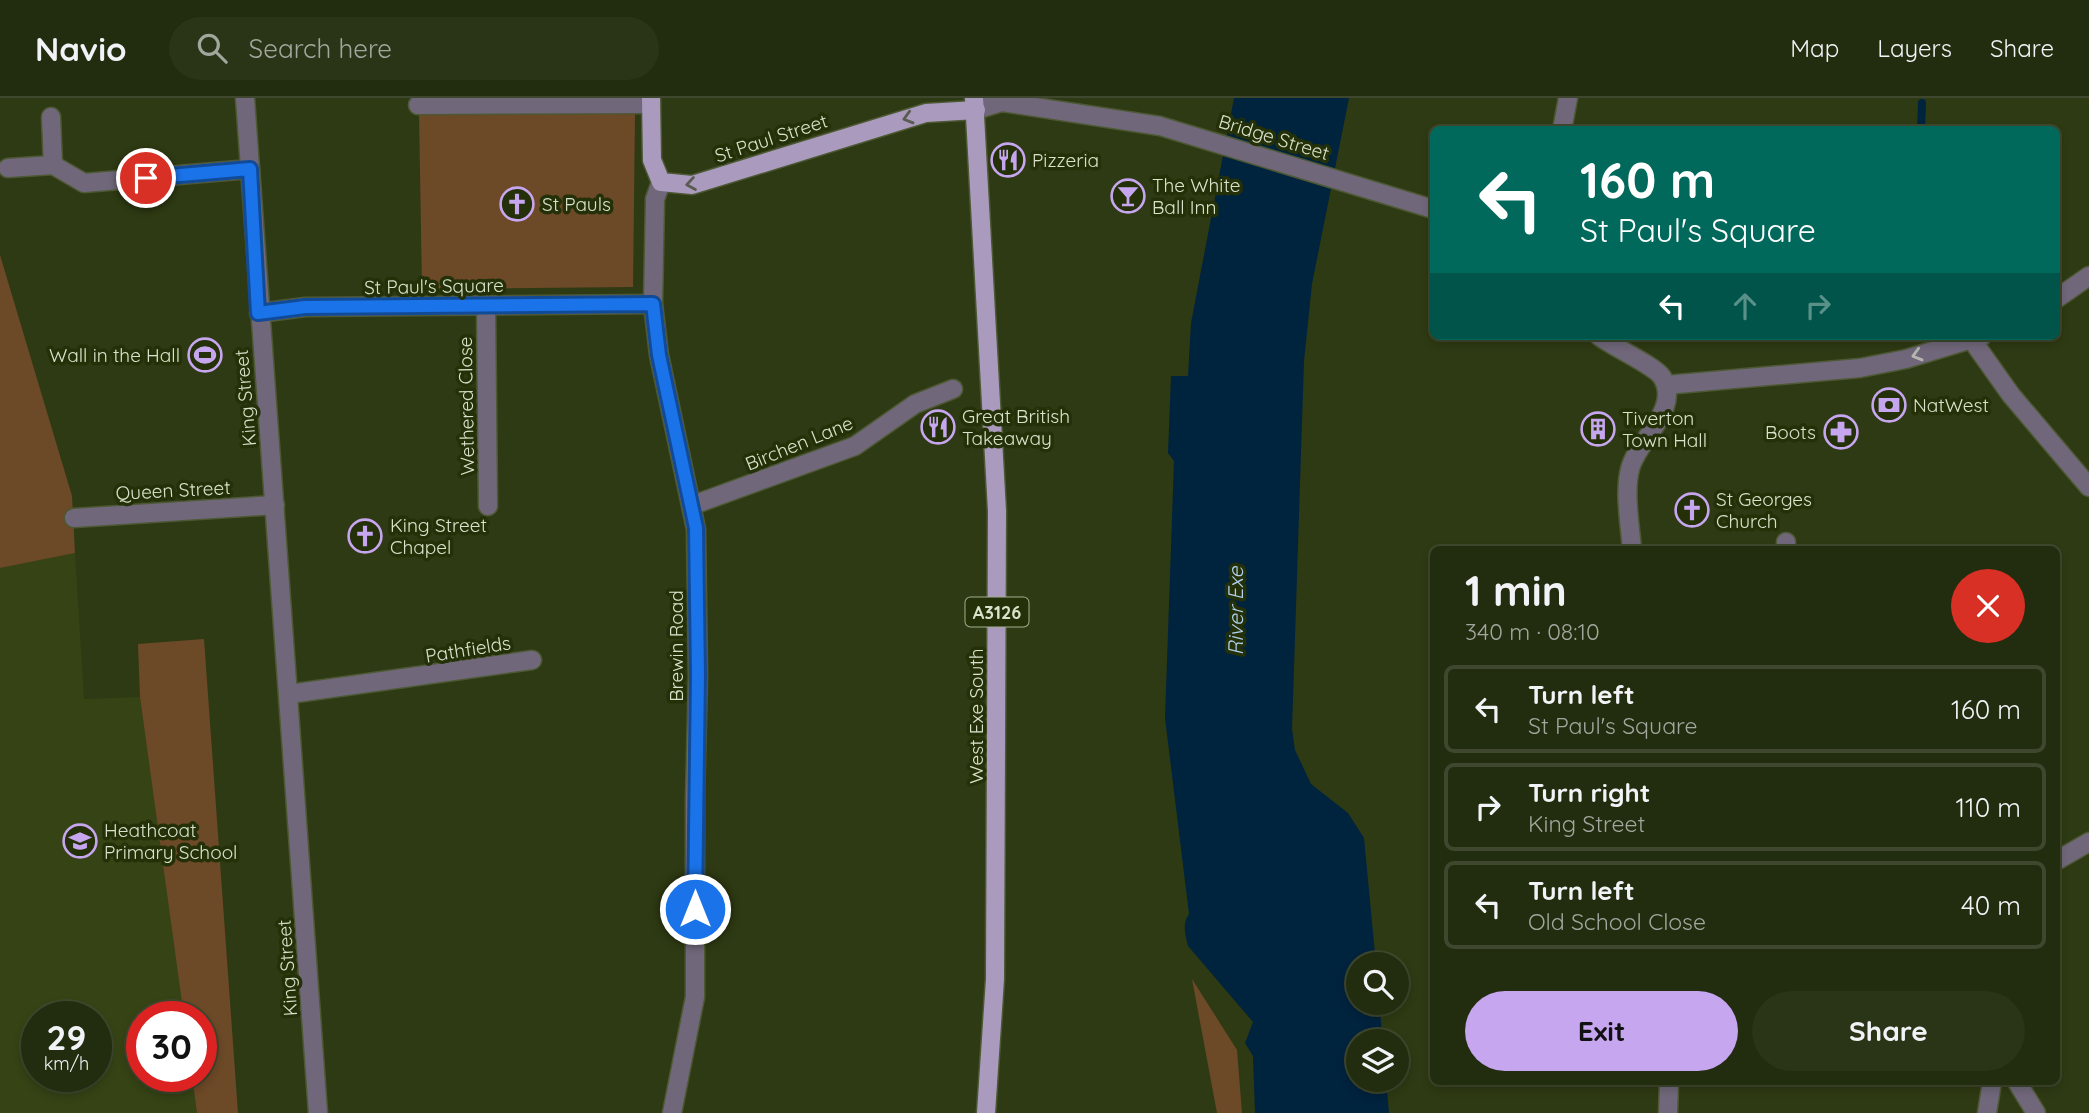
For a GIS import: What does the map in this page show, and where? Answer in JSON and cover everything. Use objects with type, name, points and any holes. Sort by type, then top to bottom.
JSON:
[{"type":"main road","points":[[651,101],[652,160],[661,182]]},
{"type":"main road","name":"St Paul Street","points":[[661,182],[674,186],[692,185],[926,113],[975,104]]},
{"type":"main road","name":"West Exe South","points":[[975,104],[997,525],[995,979],[985,1113]]},
{"type":"street","name":"King Street","points":[[245,98],[258,313],[275,505],[318,1113]]},
{"type":"street","points":[[1563,126],[1568,98]]},
{"type":"street","points":[[418,105],[651,101]]},
{"type":"street","name":"Bridge Street","points":[[975,104],[1002,102],[1160,125],[1430,208]]},
{"type":"street","points":[[51,117],[53,165]]},
{"type":"street","points":[[8,168],[53,165],[85,183],[250,169]]},
{"type":"street","name":"Brewin Road","points":[[661,182],[655,199],[653,304],[659,355],[693,505],[698,675],[695,997],[672,1113]]},
{"type":"street","points":[[2060,296],[2089,276]]},
{"type":"street","name":"St Paul's Square","points":[[258,313],[305,307],[653,304]]},
{"type":"street","name":"Wethered Close","points":[[486,306],[488,506]]},
{"type":"street","points":[[1605,340],[1660,374],[1666,385],[1661,416],[1635,453],[1629,471],[1632,546]]},
{"type":"street","points":[[1666,385],[1860,368],[1969,340]]},
{"type":"street","points":[[1978,340],[2011,395],[2089,487]]},
{"type":"street","name":"Birchen Lane","points":[[693,505],[855,446],[915,404],[953,389]]},
{"type":"street","name":"Queen Street","points":[[74,518],[275,505]]},
{"type":"street","name":"Pathfields","points":[[289,694],[533,660]]},
{"type":"street","points":[[2060,859],[2089,842]]},
{"type":"street","points":[[1668,1113],[1670,1085]]},
{"type":"street","points":[[1987,1113],[1992,1085]]},
{"type":"street","points":[[2019,1085],[2036,1113]]},
{"type":"shaded area","points":[[635,113],[633,287],[422,289],[419,114]]},
{"type":"shaded area","points":[[0,255],[72,496],[75,553],[0,568]]},
{"type":"shaded area","name":"Heathcoat Primary School","points":[[75,553],[84,699],[140,697],[182,1001],[126,1001],[126,1092],[194,1092],[197,1113],[0,1113],[0,568]]},
{"type":"shaded area","points":[[204,639],[238,1113],[197,1113],[194,1092],[217,1092],[217,1001],[182,1001],[140,697],[138,644]]},
{"type":"shaded area","points":[[1192,979],[1237,1050],[1242,1113],[1217,1113]]},
{"type":"water","name":"River Exe","points":[[1234,98],[1349,98],[1312,284],[1304,361],[1292,729],[1295,750],[1311,784],[1348,813],[1364,838],[1375,952],[1346,952],[1346,1015],[1380,1015],[1382,1029],[1346,1029],[1346,1092],[1387,1092],[1389,1113],[1255,1113],[1253,1056],[1245,1043],[1253,1022],[1188,946],[1185,922],[1189,914],[1165,718],[1174,461],[1168,453],[1171,376],[1188,376],[1191,323]]},
{"type":"waterway","points":[[1921,126],[1922,103]]},
{"type":"place","name":"Pizzeria","points":[[1008,160]]},
{"type":"place","name":"The White Ball Inn","points":[[1128,196]]},
{"type":"place","name":"St Pauls","points":[[517,204]]},
{"type":"place","name":"Wall in the Hall","points":[[205,355]]},
{"type":"place","name":"NatWest","points":[[1889,405]]},
{"type":"place","name":"Great British Takeaway","points":[[938,427]]},
{"type":"place","name":"Tiverton Town Hall","points":[[1598,429]]},
{"type":"place","name":"Boots","points":[[1841,432]]},
{"type":"place","name":"St Georges Church","points":[[1692,510]]},
{"type":"place","name":"King Street Chapel","points":[[365,536]]},
{"type":"place","name":"Heathcoat Primary School","points":[[80,841]]},
{"type":"route","points":[[146,178],[250,169],[258,313],[305,307],[653,304],[659,355],[696,528],[698,675],[695,909]]}]
